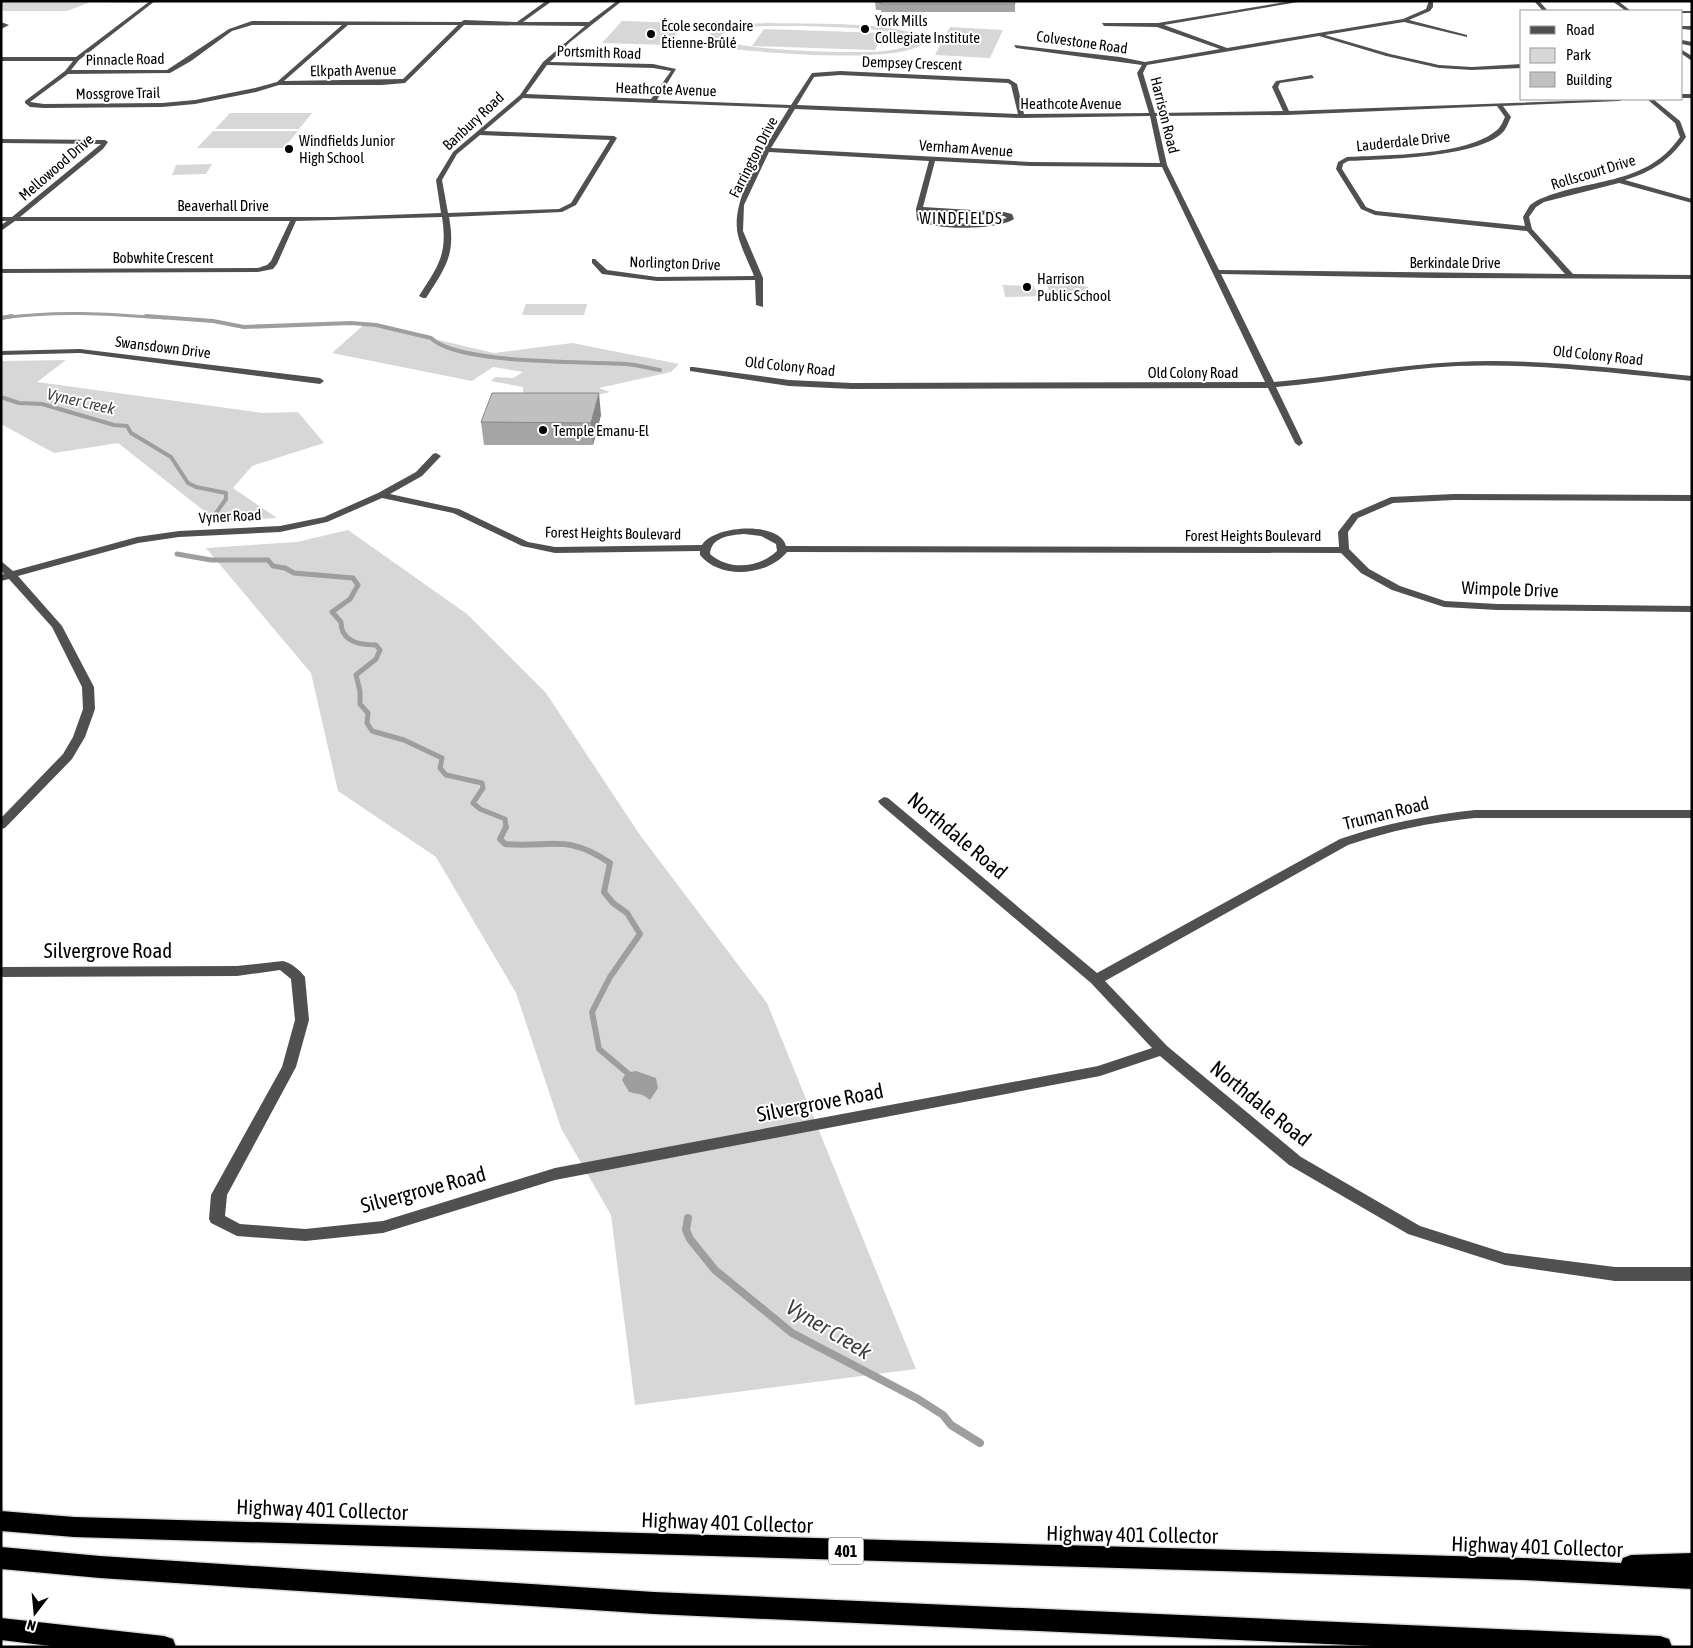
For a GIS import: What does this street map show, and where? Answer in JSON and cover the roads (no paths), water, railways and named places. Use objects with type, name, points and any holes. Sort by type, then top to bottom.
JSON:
[{"type":"highway","name":"Highway 401 Collector","points":[[1,1521],[74,1527],[1084,1558],[1523,1569],[1692,1578]]},
{"type":"highway","points":[[1,1558],[100,1567],[654,1603],[1660,1647]]},
{"type":"highway","points":[[1523,1569],[1692,1564]]},
{"type":"highway","points":[[1,1629],[164,1647]]},
{"type":"street","name":"Mossgrove Trail","points":[[153,1],[77,59],[67,72],[27,102],[30,105],[44,106],[162,105],[231,96],[279,83],[348,22]]},
{"type":"street","points":[[519,22],[550,1]]},
{"type":"street","name":"Banbury Road","points":[[423,296],[440,269],[447,253],[449,237],[438,180],[455,153],[522,96],[544,63],[589,24],[620,1]]},
{"type":"street","points":[[1104,24],[1158,25],[1302,1]]},
{"type":"street","name":"Harrison Road","points":[[1299,443],[1218,272],[1164,165],[1140,73],[1145,64],[1404,20],[1428,10],[1431,7],[1431,1]]},
{"type":"street","points":[[1536,1],[1545,10]]},
{"type":"street","points":[[1614,1],[1628,10]]},
{"type":"street","points":[[1404,20],[1465,36]]},
{"type":"street","name":"Elkpath Avenue","points":[[279,83],[382,83],[405,81],[464,22]]},
{"type":"street","name":"Pinnacle Road","points":[[67,72],[168,72],[179,68],[244,24],[519,22],[589,24]]},
{"type":"street","points":[[1,23],[6,25],[1,28]]},
{"type":"street","points":[[1158,25],[1228,50]]},
{"type":"street","points":[[1318,34],[1394,57],[1437,66],[1455,68],[1520,66]]},
{"type":"street","name":"Colvestone Road","points":[[1016,46],[1120,58],[1145,64]]},
{"type":"street","points":[[1,60],[77,59]]},
{"type":"street","name":"Portsmith Road","points":[[544,63],[653,66],[674,70],[653,101]]},
{"type":"street","name":"Dempsey Crescent","points":[[794,107],[812,75],[850,73],[1009,81],[1014,84],[1021,116]]},
{"type":"street","points":[[1287,113],[1274,87],[1278,82],[1312,77]]},
{"type":"street","name":"Heathcote Avenue","points":[[522,96],[1021,116],[1287,113],[1596,100]]},
{"type":"street","points":[[1651,100],[1678,122],[1683,137],[1692,138]]},
{"type":"street","name":"Lauderdale Drive","points":[[1499,104],[1508,117],[1508,125],[1497,135],[1474,144],[1443,152],[1347,159],[1340,163],[1339,169],[1364,208],[1375,213],[1529,229]]},
{"type":"street","name":"Farrington Drive","points":[[760,305],[759,278],[740,231],[741,205],[767,150],[794,107]]},
{"type":"street","name":"Beaverhall Drive","points":[[1,219],[294,219],[549,212],[570,208],[614,138],[477,133]]},
{"type":"street","name":"Rollscourt Drive","points":[[1529,229],[1526,217],[1535,204],[1553,197],[1618,180],[1664,160],[1676,150],[1683,137]]},
{"type":"street","name":"Mellowood Drive","points":[[1,140],[105,142],[101,148],[14,219]]},
{"type":"street","name":"Vernham Avenue","points":[[767,150],[1030,164],[1164,165]]},
{"type":"street","points":[[919,209],[1004,214],[1010,215],[1011,219],[1003,222],[982,224],[932,223],[920,220],[919,209],[933,158]]},
{"type":"street","points":[[1618,180],[1692,201]]},
{"type":"street","points":[[1,229],[14,219]]},
{"type":"street","name":"Bobwhite Crescent","points":[[1,271],[258,270],[270,267],[274,262],[294,219]]},
{"type":"street","points":[[1529,229],[1570,276]]},
{"type":"street","name":"Norlington Drive","points":[[595,262],[605,272],[657,279],[759,278]]},
{"type":"street","name":"Berkindale Drive","points":[[1218,272],[1434,276],[1692,277]]},
{"type":"street","name":"Swansdown Drive","points":[[1,352],[80,350],[320,381]]},
{"type":"street","name":"Old Colony Road","points":[[693,369],[789,383],[852,386],[1272,385],[1332,380],[1414,368],[1507,363],[1574,366],[1692,379]]},
{"type":"street","name":"Vyner Road","points":[[7,576],[137,540],[179,534],[280,529],[327,519],[381,495],[419,474],[436,456]]},
{"type":"street","name":"Forest Heights Boulevard","points":[[381,495],[456,511],[525,544],[555,550],[704,548]]},
{"type":"street","name":"Forest Heights Boulevard","points":[[783,549],[1344,550],[1343,532],[1355,516],[1391,500],[1454,497],[1692,498]]},
{"type":"street","points":[[744,531],[767,534],[776,538],[783,549],[773,561],[762,565],[741,568],[715,563],[708,558],[704,548],[714,538],[744,531]]},
{"type":"street","name":"Wimpole Drive","points":[[1344,550],[1365,571],[1396,588],[1444,604],[1497,608],[1692,608]]},
{"type":"street","points":[[1,564],[7,576],[57,626],[88,687],[89,709],[79,737],[68,756],[1,825]]},
{"type":"street","name":"Northdale Road","points":[[884,801],[1096,980],[1162,1050],[1295,1161],[1414,1230],[1505,1259],[1615,1274],[1692,1274]]},
{"type":"street","name":"Truman Road","points":[[1096,980],[1326,851],[1373,832],[1445,817],[1475,814],[1692,814]]},
{"type":"street","name":"Silvergrove Road","points":[[1,972],[237,971],[283,965],[298,976],[302,1020],[290,1068],[219,1195],[217,1219],[237,1230],[305,1235],[383,1227],[555,1174],[1100,1071],[1162,1050]]},
{"type":"waterway","points":[[3,318],[63,313],[165,318]]},
{"type":"waterway","points":[[1,318],[12,316]]},
{"type":"waterway","points":[[146,316],[213,321],[244,327],[351,323],[376,325],[431,338],[445,347],[467,353],[524,360],[626,364],[660,370]]},
{"type":"waterway","name":"Vyner Creek","points":[[1,397],[19,403],[42,404],[114,425],[127,426],[131,433],[171,457],[188,483],[196,487],[226,493],[226,499],[216,513]]},
{"type":"waterway","name":"Vyner Creek","points":[[177,554],[211,560],[268,560],[273,566],[285,568],[294,573],[353,578],[358,585],[350,599],[332,612],[341,622],[344,634],[348,638],[358,643],[376,645],[380,650],[376,659],[356,675],[360,691],[360,704],[368,713],[367,723],[372,731],[404,740],[442,758],[440,768],[446,775],[482,783],[483,788],[473,803],[480,809],[505,819],[506,827]]},
{"type":"waterway","name":"Vyner Creek","points":[[506,827],[500,839],[505,844],[570,845],[582,848],[610,863],[604,892],[613,903],[627,913],[640,934],[610,977],[592,1012],[599,1049],[631,1076]]},
{"type":"waterway","name":"Vyner Creek","points":[[688,1218],[686,1230],[690,1239],[715,1270],[792,1333],[918,1399],[943,1415],[951,1425],[980,1443]]},
{"type":"place","name":"York Mills Collegiate Institute","points":[[865,29]]},
{"type":"place","name":"École secondaire Étienne-Brûlé","points":[[651,34]]},
{"type":"place","name":"Windfields Junior High School","points":[[289,149]]},
{"type":"place","name":"Harrison Public School","points":[[1027,287]]},
{"type":"place","name":"Temple Emanu-El","points":[[543,430]]},
{"type":"district","name":"WINDFIELDS","points":[[961,218]]}]
